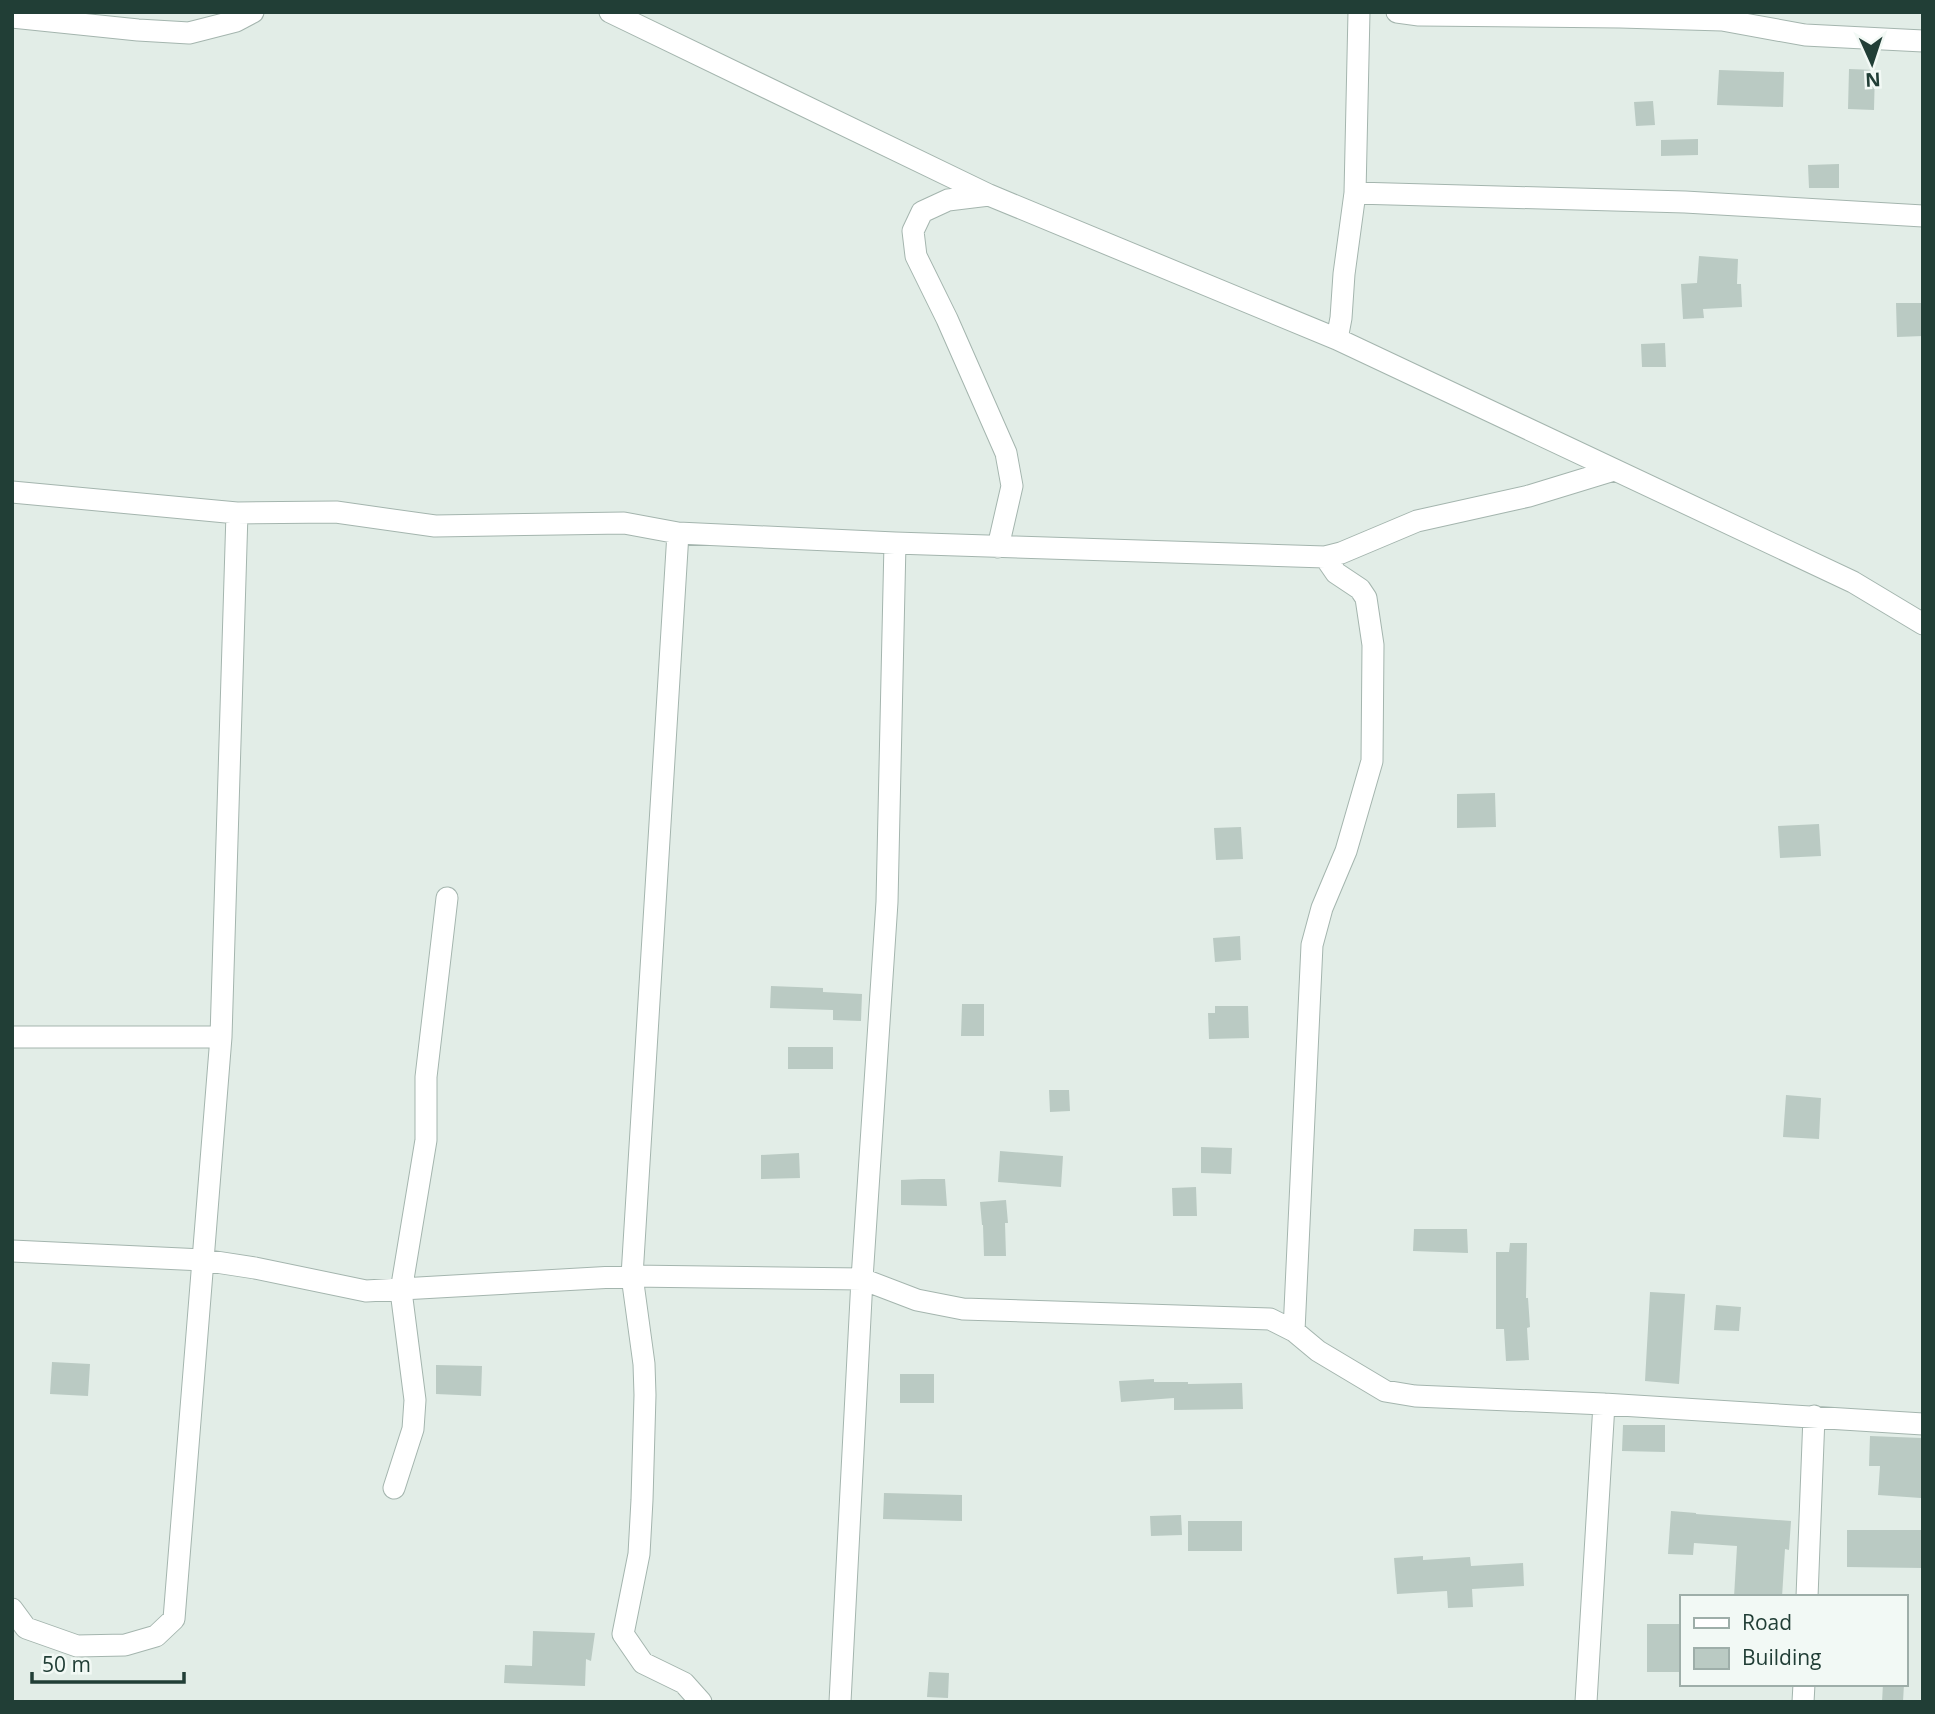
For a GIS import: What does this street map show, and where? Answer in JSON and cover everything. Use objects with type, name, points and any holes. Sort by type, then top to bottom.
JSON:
[{"type":"street","points":[[12,17],[189,33],[236,21],[253,12]]},
{"type":"street","points":[[610,12],[989,195],[1337,339],[1853,582],[1923,624]]},
{"type":"street","points":[[1337,339],[1356,193],[1359,12]]},
{"type":"street","points":[[1397,12],[1419,15],[1722,20],[1805,34],[1923,41]]},
{"type":"street","points":[[1356,193],[1685,202],[1923,216]]},
{"type":"street","points":[[989,195],[948,200],[922,212],[913,231],[916,256],[1006,453],[1012,486],[998,547]]},
{"type":"street","points":[[12,492],[237,513],[336,512],[435,527],[624,523],[678,533],[998,547],[1325,557],[1341,554],[1417,521],[1529,496],[1614,470]]},
{"type":"street","points":[[12,1609],[26,1628],[77,1646],[125,1645],[156,1636],[174,1619],[221,1037],[237,513]]},
{"type":"street","points":[[678,533],[632,1276],[644,1364],[639,1555],[623,1634],[643,1663],[684,1683],[701,1702]]},
{"type":"street","points":[[840,1702],[862,1279],[887,902],[895,543]]},
{"type":"street","points":[[1294,1331],[1312,945],[1322,908],[1346,851],[1373,761],[1373,645],[1366,598],[1360,589],[1336,573],[1325,557]]},
{"type":"street","points":[[394,1489],[412,1429],[415,1400],[401,1291],[426,1140],[426,1077],[447,898]]},
{"type":"street","points":[[12,1037],[221,1037]]},
{"type":"street","points":[[12,1251],[203,1260],[366,1291],[632,1276],[862,1279],[917,1300],[963,1309],[1270,1320],[1294,1331],[1318,1351],[1385,1391],[1415,1396],[1604,1404],[1923,1424]]},
{"type":"street","points":[[1586,1702],[1604,1404]]},
{"type":"street","points":[[1807,1595],[1814,1416]]},
{"type":"building","points":[[1849,69],[1875,70],[1874,110],[1848,109]]},
{"type":"building","points":[[1719,70],[1784,72],[1783,107],[1717,105]]},
{"type":"building","points":[[1653,101],[1655,125],[1636,126],[1634,102]]},
{"type":"building","points":[[1698,139],[1698,155],[1661,156],[1661,140]]},
{"type":"building","points":[[1839,164],[1839,188],[1809,188],[1808,165]]},
{"type":"building","points":[[1699,256],[1738,259],[1737,284],[1741,284],[1742,307],[1703,309],[1704,318],[1683,319],[1681,284],[1697,283]]},
{"type":"building","points":[[1896,303],[1923,303],[1923,336],[1897,337]]},
{"type":"building","points":[[1665,343],[1666,367],[1642,367],[1641,344]]},
{"type":"building","points":[[1495,793],[1496,827],[1457,828],[1457,794]]},
{"type":"building","points":[[1819,824],[1821,856],[1780,858],[1778,826]]},
{"type":"building","points":[[1241,827],[1243,859],[1216,860],[1214,828]]},
{"type":"building","points":[[1240,936],[1241,960],[1215,962],[1213,938]]},
{"type":"building","points":[[771,986],[823,988],[823,992],[862,994],[861,1021],[833,1020],[833,1010],[770,1008]]},
{"type":"building","points":[[962,1004],[984,1004],[984,1036],[961,1036]]},
{"type":"building","points":[[1215,1006],[1248,1006],[1249,1038],[1209,1039],[1208,1013],[1215,1013]]},
{"type":"building","points":[[788,1047],[833,1047],[833,1069],[788,1069]]},
{"type":"building","points":[[1049,1090],[1069,1090],[1070,1111],[1050,1112]]},
{"type":"building","points":[[1786,1095],[1821,1098],[1819,1139],[1783,1137]]},
{"type":"building","points":[[1201,1147],[1232,1148],[1231,1174],[1201,1173]]},
{"type":"building","points":[[1000,1151],[1063,1156],[1061,1187],[998,1182]]},
{"type":"building","points":[[799,1153],[800,1178],[761,1179],[761,1155]]},
{"type":"building","points":[[945,1179],[947,1206],[901,1205],[901,1180]]},
{"type":"building","points":[[1196,1187],[1197,1216],[1173,1216],[1172,1188]]},
{"type":"building","points":[[1006,1200],[1006,1256],[984,1256],[980,1202]]},
{"type":"building","points":[[1414,1229],[1467,1229],[1468,1253],[1413,1251]]},
{"type":"building","points":[[1510,1243],[1527,1243],[1529,1360],[1506,1361],[1504,1329],[1496,1329],[1496,1252],[1509,1252]]},
{"type":"building","points":[[1650,1292],[1685,1294],[1679,1384],[1645,1381]]},
{"type":"building","points":[[1716,1305],[1741,1307],[1739,1331],[1714,1330]]},
{"type":"building","points":[[52,1362],[90,1364],[88,1396],[50,1394]]},
{"type":"building","points":[[436,1365],[482,1366],[481,1396],[436,1394]]},
{"type":"building","points":[[900,1374],[934,1374],[934,1403],[900,1403]]},
{"type":"building","points":[[1154,1379],[1154,1382],[1188,1384],[1242,1383],[1243,1409],[1174,1410],[1174,1398],[1121,1402],[1119,1381]]},
{"type":"building","points":[[1623,1425],[1665,1425],[1665,1452],[1622,1451]]},
{"type":"building","points":[[1870,1436],[1922,1438],[1921,1498],[1878,1495],[1880,1466],[1869,1466]]},
{"type":"building","points":[[884,1493],[962,1495],[962,1521],[883,1519]]},
{"type":"building","points":[[1671,1511],[1791,1521],[1789,1550],[1785,1549],[1782,1595],[1734,1595],[1737,1546],[1694,1543],[1693,1555],[1668,1554]]},
{"type":"building","points":[[1181,1515],[1182,1535],[1151,1536],[1150,1516]]},
{"type":"building","points":[[1188,1521],[1242,1521],[1242,1551],[1188,1551]]},
{"type":"building","points":[[1847,1530],[1923,1530],[1923,1568],[1847,1567]]},
{"type":"building","points":[[1423,1556],[1423,1560],[1470,1557],[1471,1566],[1523,1563],[1524,1586],[1472,1589],[1473,1607],[1448,1608],[1447,1591],[1397,1594],[1394,1558]]},
{"type":"building","points":[[1647,1624],[1680,1624],[1680,1672],[1647,1672]]},
{"type":"building","points":[[533,1631],[595,1633],[591,1661],[586,1659],[585,1686],[504,1683],[505,1665],[532,1666]]},
{"type":"building","points":[[929,1672],[949,1673],[948,1698],[927,1697]]},
{"type":"building","points":[[1883,1686],[1904,1686],[1903,1702],[1882,1702]]}]
